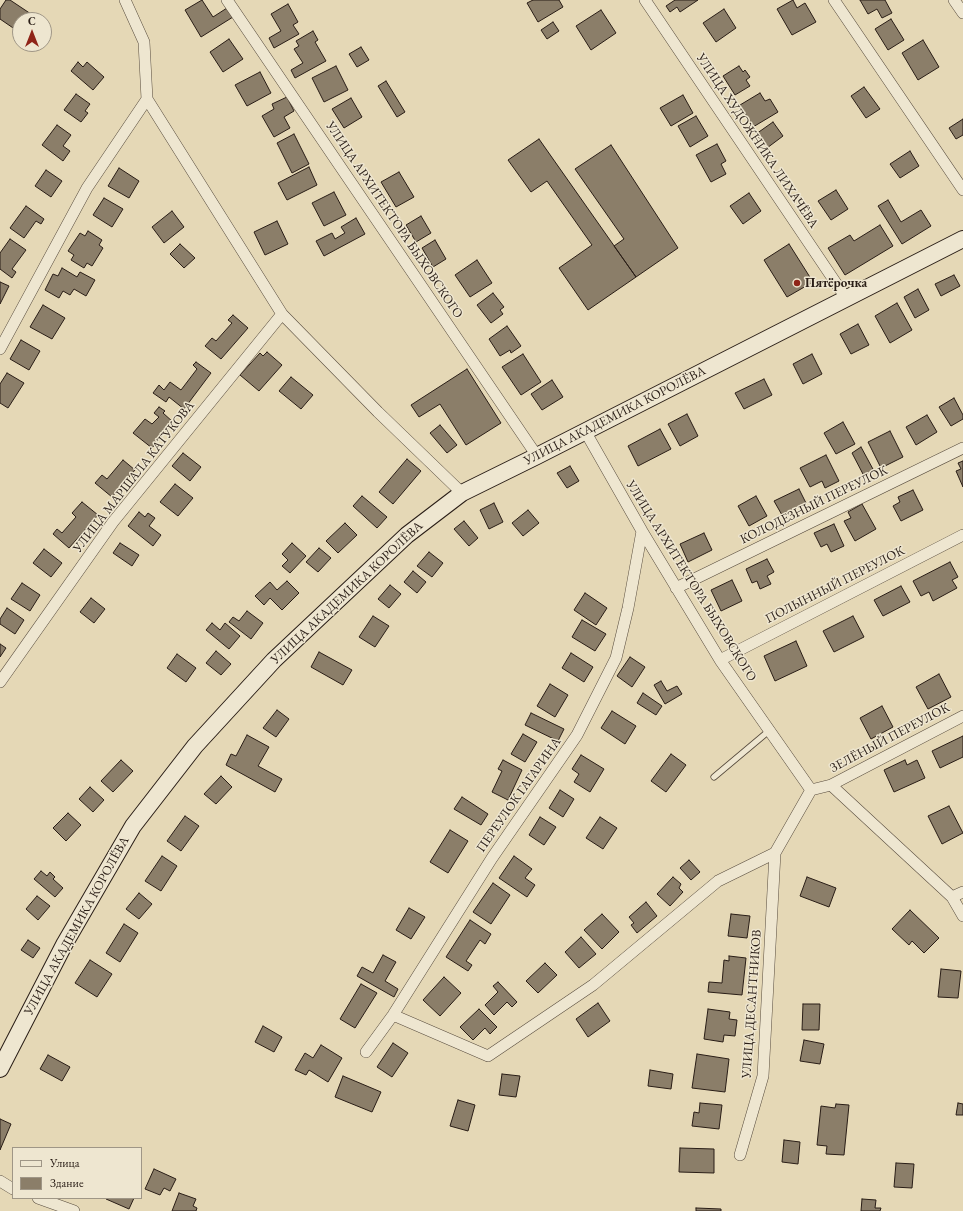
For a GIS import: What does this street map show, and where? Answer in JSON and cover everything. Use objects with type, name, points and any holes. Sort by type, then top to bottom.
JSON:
[{"type":"street","points":[[125,0],[144,42],[147,99],[282,314],[378,412],[462,493]]},
{"type":"street","name":"УЛИЦА АРХИТЕКТОРА БЫХОВСКОГО","points":[[228,0],[537,456]]},
{"type":"street","name":"УЛИЦА ХУДОЖНИКА ЛИХАЧЁВА","points":[[645,0],[846,298]]},
{"type":"street","points":[[834,0],[963,190]]},
{"type":"street","points":[[954,0],[963,13]]},
{"type":"street","points":[[0,349],[86,188],[147,99]]},
{"type":"street","name":"УЛИЦА АКАДЕМИКА КОРОЛЁВА","points":[[0,1069],[65,943],[133,826],[195,746],[274,660],[407,535],[462,493],[963,239]]},
{"type":"street","name":"УЛИЦА МАРШАЛА КАТУКОВА","points":[[0,682],[113,522],[282,314]]},
{"type":"street","name":"УЛИЦА АРХИТЕКТОРА БЫХОВСКОГО","points":[[585,431],[642,531],[720,660],[811,790]]},
{"type":"street","name":"КОЛОДЕЗНЫЙ ПЕРЕУЛОК","points":[[676,588],[963,448]]},
{"type":"street","name":"ПЕРЕУЛОК ГАГАРИНА","points":[[366,1052],[393,1015],[492,858],[577,736],[616,658],[628,608],[642,531]]},
{"type":"street","name":"ПОЛЫННЫЙ ПЕРЕУЛОК","points":[[720,660],[963,535]]},
{"type":"street","name":"ЗЕЛЁНЫЙ ПЕРЕУЛОК","points":[[831,785],[963,716]]},
{"type":"street","points":[[393,1015],[488,1056],[593,985],[718,881],[775,853],[811,790],[831,785],[952,897],[963,916]]},
{"type":"street","name":"УЛИЦА ДЕСАНТНИКОВ","points":[[740,1155],[763,1076],[775,853]]},
{"type":"street","points":[[952,897],[963,892]]},
{"type":"street","points":[[0,1181],[12,1188]]},
{"type":"street","points":[[41,1199],[74,1211]]},
{"type":"lane","points":[[714,777],[770,730]]},
{"type":"building","points":[[6,0],[10,0],[28,12],[12,12],[12,27],[0,19],[0,9]]},
{"type":"building","points":[[202,0],[213,17],[227,8],[233,17],[201,37],[185,10]]},
{"type":"building","points":[[533,0],[559,0],[563,7],[538,22],[527,3]]},
{"type":"building","points":[[675,0],[698,0],[680,12],[677,7],[670,12],[666,6]]},
{"type":"building","points":[[793,0],[797,8],[805,3],[816,22],[792,35],[777,9]]},
{"type":"building","points":[[860,0],[885,0],[892,13],[882,18],[877,9],[868,14]]},
{"type":"building","points":[[288,4],[298,22],[293,25],[299,34],[274,48],[269,38],[281,31],[271,14]]},
{"type":"building","points":[[724,9],[736,28],[716,42],[703,23]]},
{"type":"building","points":[[601,10],[616,33],[591,50],[576,26]]},
{"type":"building","points":[[891,19],[904,40],[888,50],[875,29]]},
{"type":"building","points":[[553,22],[559,31],[547,39],[541,30]]},
{"type":"building","points":[[313,31],[318,40],[315,42],[326,61],[295,78],[291,70],[303,63],[294,49],[299,46],[296,41]]},
{"type":"building","points":[[229,39],[243,59],[223,72],[210,52]]},
{"type":"building","points":[[923,40],[939,67],[918,80],[902,53]]},
{"type":"building","points":[[361,47],[369,60],[357,67],[349,54]]},
{"type":"building","points":[[78,62],[83,67],[87,62],[104,77],[93,90],[71,71]]},
{"type":"building","points":[[336,66],[348,90],[324,102],[312,78]]},
{"type":"building","points":[[739,66],[743,72],[745,70],[750,77],[746,80],[750,86],[735,95],[723,76]]},
{"type":"building","points":[[260,72],[271,93],[247,106],[235,85]]},
{"type":"building","points":[[386,81],[405,112],[397,117],[378,86]]},
{"type":"building","points":[[864,87],[880,109],[866,118],[851,96]]},
{"type":"building","points":[[760,93],[765,101],[770,99],[778,112],[753,127],[740,105]]},
{"type":"building","points":[[76,94],[90,104],[85,111],[88,113],[81,122],[64,110]]},
{"type":"building","points":[[683,95],[693,113],[671,126],[660,108]]},
{"type":"building","points":[[287,97],[294,111],[284,117],[290,128],[274,137],[262,116],[274,109],[272,104]]},
{"type":"building","points":[[351,98],[362,117],[344,128],[332,109]]},
{"type":"building","points":[[696,116],[708,136],[690,147],[678,126]]},
{"type":"building","points":[[963,119],[963,135],[956,139],[949,128]]},
{"type":"building","points":[[773,122],[783,136],[767,148],[756,134]]},
{"type":"building","points":[[57,125],[71,135],[63,146],[70,151],[63,161],[42,145]]},
{"type":"building","points":[[294,134],[309,164],[292,173],[277,143]]},
{"type":"building","points":[[539,139],[636,277],[588,310],[559,268],[592,245],[547,181],[531,192],[508,160]]},
{"type":"building","points":[[717,144],[726,161],[721,164],[726,174],[711,182],[696,155]]},
{"type":"building","points":[[611,145],[678,248],[636,277],[614,246],[624,239],[575,169]]},
{"type":"building","points":[[910,151],[919,166],[900,178],[890,164]]},
{"type":"building","points":[[309,167],[317,185],[287,200],[278,183]]},
{"type":"building","points":[[119,168],[139,181],[129,198],[108,186]]},
{"type":"building","points":[[46,170],[62,181],[51,197],[35,186]]},
{"type":"building","points":[[399,172],[414,197],[396,207],[381,182]]},
{"type":"building","points":[[836,190],[848,209],[831,220],[818,201]]},
{"type":"building","points":[[334,192],[346,215],[324,226],[312,203]]},
{"type":"building","points":[[749,193],[761,211],[743,224],[730,206]]},
{"type":"building","points":[[104,198],[123,209],[112,227],[93,215]]},
{"type":"building","points":[[888,200],[901,222],[921,210],[931,226],[902,244],[878,206]]},
{"type":"building","points":[[26,206],[44,219],[41,224],[36,221],[24,238],[10,228]]},
{"type":"building","points":[[172,211],[184,227],[164,243],[152,227]]},
{"type":"building","points":[[421,216],[431,233],[416,242],[406,225]]},
{"type":"building","points":[[356,218],[365,234],[324,256],[316,241],[332,233],[335,239],[345,233],[341,227]]},
{"type":"building","points":[[277,221],[288,244],[265,255],[254,232]]},
{"type":"building","points":[[880,225],[893,246],[845,275],[828,248],[850,235],[854,241]]},
{"type":"building","points":[[88,231],[102,240],[99,245],[103,248],[92,266],[87,263],[84,268],[71,260],[74,255],[68,251],[80,233],[85,236]]},
{"type":"building","points":[[10,239],[26,250],[12,269],[16,272],[12,278],[0,269],[0,253]]},
{"type":"building","points":[[435,240],[446,259],[433,267],[422,248]]},
{"type":"building","points":[[180,244],[195,258],[184,268],[170,254]]},
{"type":"building","points":[[789,244],[813,282],[787,297],[764,260]]},
{"type":"building","points":[[477,260],[492,283],[470,297],[455,275]]},
{"type":"building","points":[[62,268],[77,277],[80,272],[95,280],[86,296],[74,289],[70,295],[63,291],[59,298],[45,290],[53,274],[58,276]]},
{"type":"building","points":[[954,275],[960,286],[941,296],[935,284]]},
{"type":"building","points":[[0,282],[9,286],[0,304]]},
{"type":"building","points":[[918,289],[929,310],[915,318],[904,297]]},
{"type":"building","points":[[493,293],[504,307],[500,310],[503,314],[491,323],[477,305]]},
{"type":"building","points":[[897,303],[912,330],[890,343],[875,316]]},
{"type":"building","points":[[43,305],[65,318],[52,339],[30,327]]},
{"type":"building","points":[[233,315],[248,328],[221,359],[205,346],[212,338],[216,341],[232,323],[228,320]]},
{"type":"building","points":[[858,324],[869,345],[851,354],[840,334]]},
{"type":"building","points":[[507,326],[521,346],[511,353],[510,350],[500,356],[489,339]]},
{"type":"building","points":[[21,340],[40,351],[29,370],[10,359]]},
{"type":"building","points":[[267,352],[282,365],[259,391],[240,375],[260,353],[263,356]]},
{"type":"building","points":[[523,354],[541,382],[521,395],[502,367]]},
{"type":"building","points":[[812,354],[822,374],[803,384],[793,364]]},
{"type":"building","points":[[196,362],[211,373],[184,409],[169,397],[166,402],[153,393],[159,385],[164,390],[170,382],[181,390],[197,369],[193,365]]},
{"type":"building","points":[[467,369],[501,423],[466,445],[440,404],[419,417],[411,405]]},
{"type":"building","points":[[7,373],[24,383],[8,408],[0,403],[0,384]]},
{"type":"building","points":[[291,377],[313,395],[301,409],[279,391]]},
{"type":"building","points":[[764,379],[772,395],[744,409],[735,393]]},
{"type":"building","points":[[552,380],[563,397],[542,410],[531,394]]},
{"type":"building","points":[[954,398],[963,415],[963,419],[951,426],[939,407]]},
{"type":"building","points":[[159,407],[165,411],[163,413],[173,422],[152,448],[133,433],[145,419],[152,424],[159,417],[154,413]]},
{"type":"building","points":[[687,414],[698,436],[680,446],[668,424]]},
{"type":"building","points":[[927,415],[937,432],[916,445],[906,427]]},
{"type":"building","points":[[843,422],[855,444],[836,454],[824,433]]},
{"type":"building","points":[[440,425],[457,445],[447,453],[430,433]]},
{"type":"building","points":[[660,429],[671,449],[638,466],[628,446]]},
{"type":"building","points":[[890,431],[903,457],[881,468],[868,442]]},
{"type":"building","points":[[861,447],[874,471],[864,476],[852,453]]},
{"type":"building","points":[[183,453],[201,467],[190,481],[172,466]]},
{"type":"building","points":[[826,455],[839,481],[825,488],[822,481],[810,487],[800,468]]},
{"type":"building","points":[[407,459],[421,471],[393,504],[379,492]]},
{"type":"building","points":[[123,460],[135,470],[112,497],[95,483],[102,475],[107,479]]},
{"type":"building","points":[[963,461],[963,487],[956,471],[961,469],[958,463]]},
{"type":"building","points":[[570,466],[579,481],[567,488],[557,473]]},
{"type":"building","points":[[175,484],[193,498],[178,516],[160,502]]},
{"type":"building","points":[[799,489],[806,503],[782,515],[774,501]]},
{"type":"building","points":[[913,490],[923,510],[901,521],[893,506],[900,502],[898,497]]},
{"type":"building","points":[[362,496],[387,517],[377,528],[353,506]]},
{"type":"building","points":[[756,496],[767,516],[749,526],[738,506]]},
{"type":"building","points":[[82,502],[98,515],[69,548],[53,534],[57,529],[62,533],[76,517],[72,513]]},
{"type":"building","points":[[494,503],[503,522],[489,529],[480,510]]},
{"type":"building","points":[[862,504],[876,529],[855,541],[844,521],[851,518],[848,512]]},
{"type":"building","points":[[528,510],[539,523],[523,536],[512,523]]},
{"type":"building","points":[[139,512],[145,517],[148,513],[155,518],[149,526],[161,535],[153,546],[128,526]]},
{"type":"building","points":[[464,521],[478,538],[469,546],[454,529]]},
{"type":"building","points":[[345,523],[357,535],[338,553],[326,541]]},
{"type":"building","points":[[834,524],[844,546],[831,552],[827,544],[821,547],[814,533]]},
{"type":"building","points":[[704,533],[712,550],[688,562],[680,544]]},
{"type":"building","points":[[120,543],[139,555],[132,566],[113,553]]},
{"type":"building","points":[[292,543],[306,556],[290,573],[282,566],[288,560],[282,554]]},
{"type":"building","points":[[319,548],[331,558],[318,572],[306,562]]},
{"type":"building","points":[[44,549],[62,563],[51,577],[33,563]]},
{"type":"building","points":[[429,552],[443,563],[432,577],[417,566]]},
{"type":"building","points":[[767,559],[774,572],[767,576],[771,584],[760,589],[757,581],[752,583],[746,569]]},
{"type":"building","points":[[950,562],[958,577],[952,580],[957,588],[933,601],[929,592],[921,596],[913,581]]},
{"type":"building","points":[[413,571],[426,582],[417,593],[404,582]]},
{"type":"building","points":[[732,580],[742,601],[721,611],[711,590]]},
{"type":"building","points":[[287,581],[299,593],[282,610],[270,598],[264,605],[255,596],[270,582],[277,590]]},
{"type":"building","points":[[22,583],[40,595],[30,611],[11,599]]},
{"type":"building","points":[[390,585],[401,594],[389,608],[378,599]]},
{"type":"building","points":[[901,586],[910,602],[883,616],[874,600]]},
{"type":"building","points":[[585,593],[607,608],[596,625],[574,610]]},
{"type":"building","points":[[91,598],[105,609],[94,623],[80,612]]},
{"type":"building","points":[[7,608],[24,620],[15,634],[0,624],[0,619]]},
{"type":"building","points":[[247,611],[263,623],[251,639],[229,622],[233,617],[239,621]]},
{"type":"building","points":[[373,616],[389,626],[375,647],[359,637]]},
{"type":"building","points":[[853,616],[864,637],[834,652],[823,631]]},
{"type":"building","points":[[582,620],[606,634],[595,651],[572,637]]},
{"type":"building","points":[[212,623],[220,630],[225,623],[240,636],[229,649],[206,630]]},
{"type":"building","points":[[796,641],[807,666],[775,681],[764,656]]},
{"type":"building","points":[[0,644],[6,648],[0,657]]},
{"type":"building","points":[[216,651],[231,664],[221,675],[206,663]]},
{"type":"building","points":[[319,652],[352,670],[343,685],[311,667]]},
{"type":"building","points":[[571,653],[593,667],[584,682],[562,668]]},
{"type":"building","points":[[177,654],[196,668],[186,682],[167,668]]},
{"type":"building","points":[[630,657],[645,667],[632,687],[617,676]]},
{"type":"building","points":[[939,674],[951,697],[928,709],[916,687]]},
{"type":"building","points":[[661,681],[667,691],[677,686],[682,694],[665,704],[654,685]]},
{"type":"building","points":[[550,684],[568,695],[555,717],[537,706]]},
{"type":"building","points":[[643,693],[662,706],[656,715],[637,703]]},
{"type":"building","points":[[882,706],[893,727],[871,739],[860,718]]},
{"type":"building","points":[[277,710],[289,719],[276,737],[263,728]]},
{"type":"building","points":[[612,711],[636,726],[625,744],[601,728]]},
{"type":"building","points":[[531,713],[564,729],[558,741],[525,725]]},
{"type":"building","points":[[523,734],[537,742],[525,762],[511,754]]},
{"type":"building","points":[[247,735],[269,747],[258,766],[282,779],[275,792],[226,765],[231,754],[236,756]]},
{"type":"building","points":[[963,736],[963,757],[940,768],[932,751]]},
{"type":"building","points":[[671,754],[686,765],[666,792],[651,781]]},
{"type":"building","points":[[581,755],[604,769],[590,792],[574,782],[579,774],[572,769]]},
{"type":"building","points":[[121,760],[133,771],[113,792],[101,781]]},
{"type":"building","points":[[503,760],[522,770],[508,800],[492,792],[502,771],[498,769]]},
{"type":"building","points":[[905,760],[907,765],[917,760],[925,778],[894,792],[884,770]]},
{"type":"building","points":[[221,776],[232,787],[216,804],[204,794]]},
{"type":"building","points":[[90,787],[104,800],[93,812],[79,799]]},
{"type":"building","points":[[560,790],[574,799],[563,817],[549,808]]},
{"type":"building","points":[[462,797],[488,814],[481,825],[454,809]]},
{"type":"building","points":[[949,806],[963,833],[942,844],[928,816]]},
{"type":"building","points":[[68,813],[81,825],[66,841],[53,828]]},
{"type":"building","points":[[185,816],[199,826],[181,851],[167,841]]},
{"type":"building","points":[[540,817],[556,827],[544,845],[529,835]]},
{"type":"building","points":[[600,817],[617,828],[603,849],[586,838]]},
{"type":"building","points":[[450,830],[468,841],[448,873],[430,862]]},
{"type":"building","points":[[162,856],[177,866],[161,891],[145,881]]},
{"type":"building","points":[[514,856],[532,869],[525,878],[535,885],[527,897],[499,878]]},
{"type":"building","points":[[689,860],[700,872],[691,880],[680,868]]},
{"type":"building","points":[[41,871],[47,876],[50,872],[55,877],[53,879],[63,888],[55,897],[34,879]]},
{"type":"building","points":[[673,877],[681,884],[679,888],[683,892],[670,906],[657,894]]},
{"type":"building","points":[[807,877],[836,888],[829,907],[800,896]]},
{"type":"building","points":[[493,883],[510,895],[491,924],[473,912]]},
{"type":"building","points":[[139,893],[152,904],[139,919],[126,909]]},
{"type":"building","points":[[37,896],[50,906],[38,920],[26,909]]},
{"type":"building","points":[[646,902],[657,916],[637,933],[631,925],[634,923],[629,917]]},
{"type":"building","points":[[409,908],[425,917],[411,939],[396,930]]},
{"type":"building","points":[[910,910],[939,938],[924,953],[912,941],[909,945],[892,929]]},
{"type":"building","points":[[602,914],[619,932],[602,949],[584,930]]},
{"type":"building","points":[[731,914],[750,916],[747,938],[728,936]]},
{"type":"building","points":[[470,920],[491,934],[485,944],[480,940],[466,961],[472,965],[468,971],[446,957]]},
{"type":"building","points":[[124,924],[138,933],[120,962],[106,953]]},
{"type":"building","points":[[581,937],[596,954],[579,968],[565,952]]},
{"type":"building","points":[[28,940],[40,948],[33,958],[21,950]]},
{"type":"building","points":[[383,955],[396,962],[385,981],[398,989],[394,997],[357,976],[362,967],[373,973]]},
{"type":"building","points":[[729,956],[746,958],[742,995],[708,992],[709,982],[722,983],[724,960],[729,961]]},
{"type":"building","points":[[90,960],[112,974],[97,997],[75,983]]},
{"type":"building","points":[[545,963],[557,975],[538,993],[526,981]]},
{"type":"building","points":[[941,969],[961,971],[958,998],[938,997]]},
{"type":"building","points":[[444,977],[461,993],[440,1016],[423,1000]]},
{"type":"building","points":[[498,982],[517,1002],[512,1007],[507,1002],[494,1015],[485,1005],[498,992],[493,986]]},
{"type":"building","points":[[361,984],[377,993],[355,1028],[340,1019]]},
{"type":"building","points":[[598,1003],[610,1021],[588,1037],[576,1019]]},
{"type":"building","points":[[803,1004],[820,1004],[819,1030],[802,1030]]},
{"type":"building","points":[[479,1009],[497,1027],[490,1034],[485,1028],[473,1040],[460,1027]]},
{"type":"building","points":[[708,1009],[730,1012],[729,1019],[737,1020],[735,1036],[724,1035],[723,1042],[704,1039]]},
{"type":"building","points":[[263,1026],[282,1037],[274,1052],[255,1042]]},
{"type":"building","points":[[804,1040],[824,1044],[820,1064],[800,1061]]},
{"type":"building","points":[[393,1043],[408,1053],[392,1077],[377,1067]]},
{"type":"building","points":[[321,1045],[342,1058],[328,1082],[309,1070],[306,1075],[295,1070],[305,1053],[313,1058]]},
{"type":"building","points":[[697,1054],[729,1059],[725,1092],[692,1088]]},
{"type":"building","points":[[48,1055],[70,1067],[62,1081],[40,1069]]},
{"type":"building","points":[[650,1070],[673,1074],[671,1089],[648,1086]]},
{"type":"building","points":[[502,1074],[520,1076],[516,1097],[499,1095]]},
{"type":"building","points":[[343,1076],[381,1092],[372,1112],[335,1097]]},
{"type":"building","points":[[458,1100],[475,1105],[468,1131],[450,1126]]},
{"type":"building","points":[[700,1103],[722,1105],[719,1129],[692,1126],[694,1112],[699,1113]]},
{"type":"building","points":[[958,1103],[963,1104],[963,1115],[956,1115]]},
{"type":"building","points":[[836,1104],[849,1105],[844,1155],[826,1154],[827,1146],[817,1145],[821,1106],[835,1108]]},
{"type":"building","points":[[0,1119],[11,1124],[0,1150]]},
{"type":"building","points":[[784,1140],[800,1142],[798,1164],[782,1162]]},
{"type":"building","points":[[680,1148],[714,1149],[714,1173],[679,1172]]},
{"type":"building","points":[[896,1163],[914,1164],[912,1188],[894,1187]]},
{"type":"building","points":[[154,1169],[176,1179],[170,1191],[164,1188],[160,1195],[145,1189]]},
{"type":"building","points":[[179,1193],[196,1199],[193,1206],[197,1208],[196,1211],[172,1211]]},
{"type":"building","points":[[106,1199],[134,1199],[129,1209]]},
{"type":"building","points":[[862,1199],[876,1200],[875,1208],[881,1208],[880,1211],[861,1211]]},
{"type":"building","points":[[696,1208],[721,1209],[721,1211],[696,1211]]},
{"type":"place","name":"Пятёрочка","points":[[797,283]]}]
